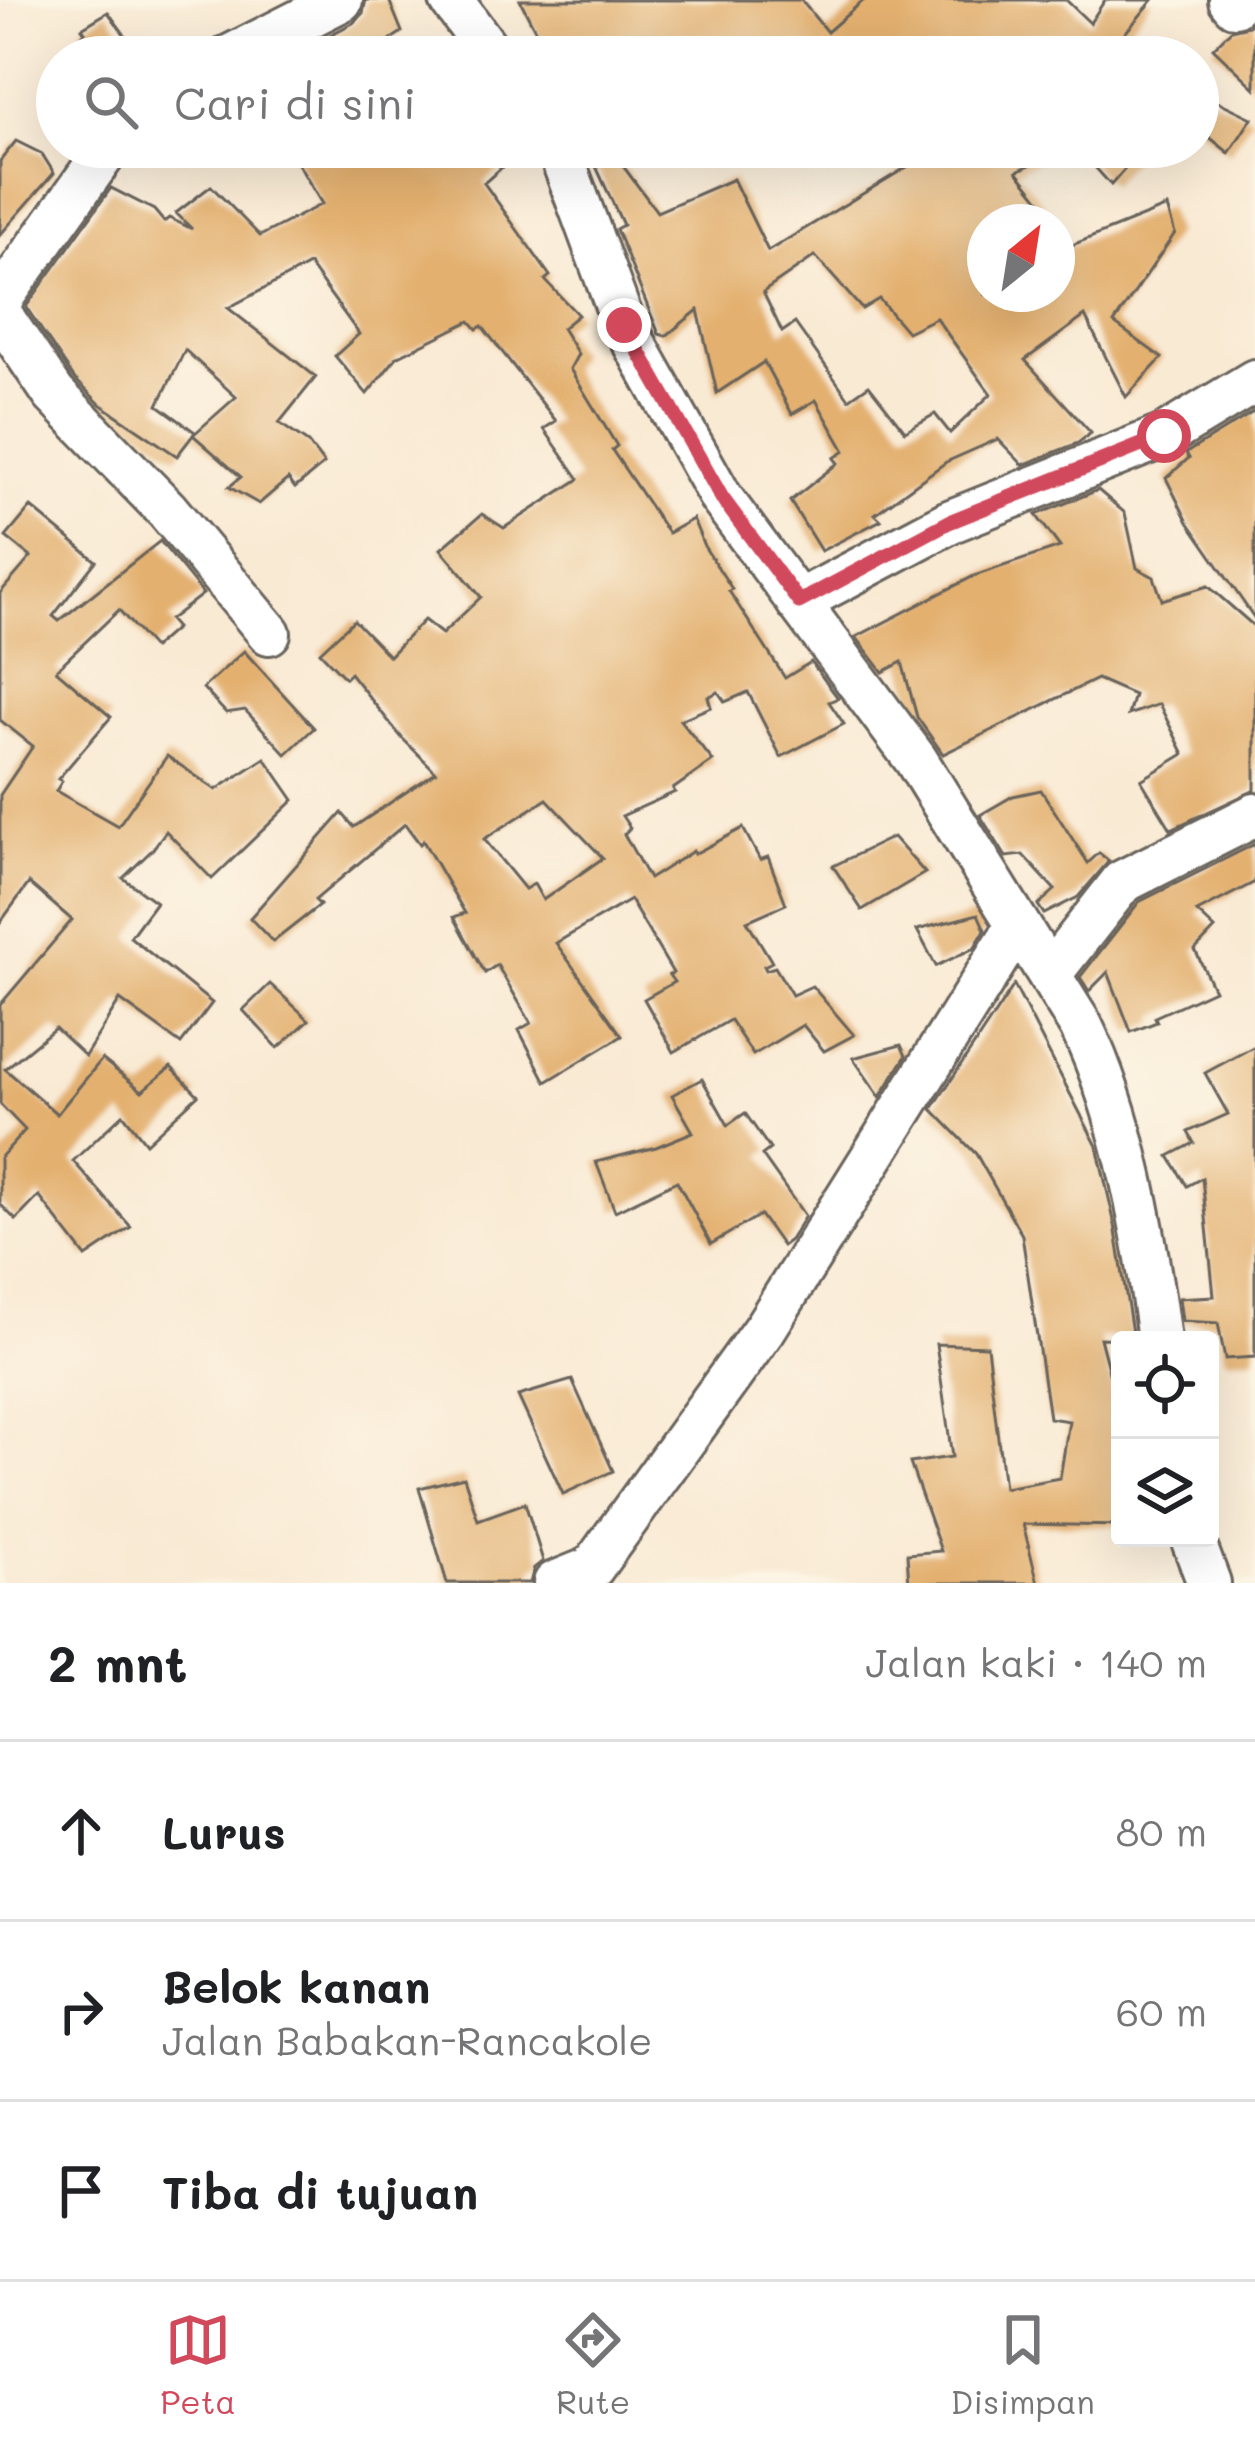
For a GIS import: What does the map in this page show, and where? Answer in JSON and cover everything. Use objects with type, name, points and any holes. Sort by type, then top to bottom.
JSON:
[{"type":"street","points":[[270,36],[341,0]]},
{"type":"street","points":[[451,0],[478,36]]},
{"type":"street","points":[[0,300],[94,168]]},
{"type":"street","points":[[567,168],[624,325],[722,498],[916,760],[1081,1026],[1100,1070],[1148,1251],[1158,1331]]},
{"type":"street","points":[[0,314],[55,394],[167,510],[269,633]]},
{"type":"street","points":[[799,602],[949,522],[1164,436],[1255,381]]},
{"type":"street","points":[[1050,974],[1122,882],[1255,815]]},
{"type":"street","points":[[555,1583],[592,1568],[765,1328],[1018,925]]},
{"type":"street","points":[[1195,1547],[1209,1583]]},
{"type":"building","points":[[366,0],[389,0],[402,32],[396,36],[328,36],[363,13]]},
{"type":"building","points":[[520,0],[801,0],[827,32],[864,0],[1066,0],[1090,23],[1105,0],[1153,0],[1123,36],[538,36]]},
{"type":"building","points":[[108,12],[126,36],[81,36],[82,28]]},
{"type":"building","points":[[1255,18],[1255,88],[1219,54],[1219,42],[1231,30],[1249,26]]},
{"type":"building","points":[[1219,102],[1252,118],[1229,153],[1219,145]]},
{"type":"building","points":[[16,141],[36,151],[36,168],[51,168],[54,173],[0,235],[0,161]]},
{"type":"building","points":[[301,168],[501,168],[484,183],[550,276],[545,280],[578,315],[562,328],[578,354],[570,369],[617,446],[612,450],[668,533],[693,519],[729,591],[785,678],[811,662],[838,698],[829,702],[844,724],[781,757],[748,692],[725,702],[718,692],[708,697],[711,707],[680,720],[713,761],[675,792],[622,816],[630,828],[624,834],[649,879],[693,851],[743,828],[760,860],[768,857],[786,904],[747,921],[772,962],[764,966],[766,970],[775,967],[792,995],[812,986],[854,1035],[824,1051],[803,1025],[753,1055],[730,1020],[674,1052],[644,999],[674,982],[669,975],[673,973],[630,900],[556,943],[622,1036],[546,1082],[519,1030],[531,1023],[497,965],[485,973],[454,917],[465,913],[423,841],[420,844],[405,824],[315,900],[320,905],[273,942],[250,918],[342,813],[354,827],[436,772],[350,673],[345,678],[320,652],[354,620],[389,656],[424,620],[442,634],[481,597],[441,549],[482,514],[504,528],[579,479],[544,429],[556,421],[482,326],[477,329],[470,321],[397,357],[367,394],[335,356],[359,334],[309,265],[228,308],[316,377],[279,423],[308,443],[324,464],[295,488],[288,479],[259,504],[229,487],[241,477],[193,435],[177,456],[100,404],[74,378],[26,307],[111,188],[154,210],[164,222],[169,218],[192,229],[176,213],[211,186],[260,236],[322,204]],"holes":[[[185,350],[236,397],[193,435],[158,405]],[[547,799],[603,858],[543,900],[534,884],[525,889],[484,839]]]},
{"type":"building","points":[[597,168],[625,168],[657,212],[733,179],[768,251],[905,168],[1024,168],[1017,171],[1044,204],[967,204],[967,312],[1075,312],[1075,244],[1167,207],[1175,233],[1114,323],[1162,358],[1126,397],[1085,316],[1025,360],[1091,433],[1023,465],[998,439],[946,462],[875,514],[881,520],[821,551],[790,501],[838,463],[834,458],[845,451],[816,400],[792,414],[764,362],[717,393],[698,310],[666,336],[659,334],[616,229],[623,225]],"holes":[[[815,256],[862,309],[879,299],[907,332],[936,318],[991,394],[950,433],[935,414],[905,431],[869,385],[849,399],[795,323],[782,332],[763,292]]]},
{"type":"building","points":[[1096,168],[1126,168],[1111,185]]},
{"type":"building","points":[[1255,411],[1255,619],[1188,522],[1166,478],[1189,458],[1186,453]]},
{"type":"building","points":[[1098,490],[1125,513],[1137,568],[1154,577],[1162,600],[1208,586],[1255,627],[1255,790],[1171,829],[1141,780],[1184,754],[1159,704],[1128,715],[1134,695],[1097,679],[943,754],[917,717],[902,662],[883,672],[856,637],[974,576],[1060,547],[1036,515]]},
{"type":"building","points":[[31,507],[96,561],[53,616],[59,621],[160,541],[203,594],[169,620],[176,628],[153,648],[119,610],[56,670],[111,717],[58,779],[62,781],[56,791],[118,826],[167,756],[216,790],[265,758],[294,800],[212,879],[166,831],[123,878],[156,902],[130,937],[212,1003],[181,1044],[120,1000],[85,1056],[55,1028],[5,1069],[57,1114],[102,1059],[142,1091],[171,1067],[198,1095],[146,1143],[123,1114],[73,1161],[131,1227],[86,1257],[39,1196],[16,1220],[0,1204],[0,1158],[25,1130],[0,1104],[0,1005],[72,920],[29,883],[0,923],[0,795],[33,746],[0,720],[0,593],[31,557],[6,537]]},
{"type":"building","points":[[244,651],[314,728],[286,754],[245,710],[226,713],[203,688]]},
{"type":"building","points":[[1041,790],[1088,863],[1099,853],[1109,861],[1078,897],[1044,914],[1038,905],[1055,890],[1023,855],[1006,857],[980,815],[1013,796]]},
{"type":"building","points":[[893,837],[925,873],[862,910],[833,866]]},
{"type":"building","points":[[1255,844],[1255,882],[1197,912],[1215,929],[1195,950],[1214,990],[1131,1032],[1108,972],[1089,991],[1080,977],[1139,902]]},
{"type":"building","points":[[978,914],[985,930],[974,948],[936,966],[917,930]]},
{"type":"building","points":[[270,984],[309,1020],[278,1048],[243,1010]]},
{"type":"building","points":[[1014,985],[1097,1146],[1115,1225],[1132,1331],[1111,1331],[1111,1338],[1100,1338],[1111,1380],[1111,1526],[1023,1524],[1038,1583],[909,1583],[907,1554],[941,1551],[910,1463],[952,1457],[936,1344],[987,1346],[1004,1488],[1060,1478],[1069,1421],[1049,1418],[1022,1235],[976,1154],[932,1109]]},
{"type":"building","points":[[901,1045],[906,1056],[880,1097],[853,1058]]},
{"type":"building","points":[[1255,1046],[1255,1357],[1225,1359],[1218,1323],[1182,1321],[1179,1298],[1214,1296],[1202,1178],[1187,1186],[1169,1156],[1194,1143],[1188,1132],[1228,1114],[1205,1073]]},
{"type":"building","points":[[702,1079],[728,1125],[745,1113],[770,1149],[762,1155],[805,1216],[782,1246],[760,1215],[711,1244],[677,1181],[615,1211],[596,1162],[693,1132],[672,1095]]},
{"type":"building","points":[[572,1380],[613,1471],[563,1494],[518,1396]]},
{"type":"building","points":[[464,1477],[478,1520],[525,1503],[543,1561],[534,1568],[530,1583],[447,1583],[419,1488]]},
{"type":"route","points":[[624,325],[722,498],[799,602],[949,522],[1164,436]]}]
